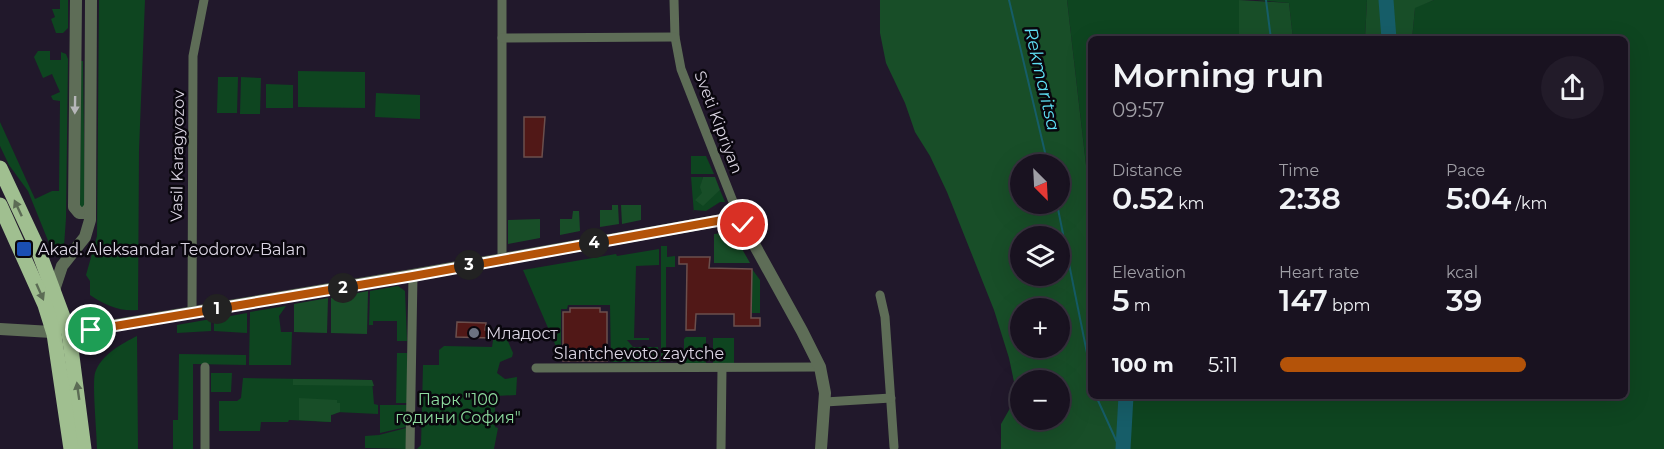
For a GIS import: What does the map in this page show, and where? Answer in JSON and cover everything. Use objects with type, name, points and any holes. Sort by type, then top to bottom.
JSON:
[{"type":"main road","points":[[0,168],[54,290],[84,449]]},
{"type":"main road","points":[[0,205],[45,305],[62,334],[71,449]]},
{"type":"street","points":[[76,0],[74,207],[79,213],[85,213],[90,207]]},
{"type":"street","points":[[54,290],[62,266],[87,232],[90,207],[91,0]]},
{"type":"street","name":"Vasil Karagyozov","points":[[192,314],[193,56],[204,0]]},
{"type":"street","points":[[502,0],[502,259]]},
{"type":"street","name":"Sveti Kipriyan","points":[[674,0],[675,37],[681,69],[691,99],[739,217],[820,367],[825,402],[821,449]]},
{"type":"street","points":[[502,38],[675,37]]},
{"type":"street","points":[[0,329],[62,334],[413,276],[739,217]]},
{"type":"street","points":[[410,449],[413,276]]},
{"type":"street","points":[[880,295],[885,317],[894,447]]},
{"type":"street","points":[[205,367],[205,449]]},
{"type":"street","name":"Slantchevoto zaytche","points":[[536,368],[820,367]]},
{"type":"street","points":[[722,368],[722,449]]},
{"type":"street","points":[[825,402],[891,398]]},
{"type":"green space","points":[[60,0],[68,0],[68,28],[63,33],[56,33],[51,19],[55,17],[52,9],[60,9]]},
{"type":"green space","points":[[99,0],[145,0],[139,150],[138,310],[113,307],[90,295],[90,281],[86,275],[97,236]]},
{"type":"green space","points":[[880,0],[1067,0],[1088,183],[1088,399],[1126,399],[1123,449],[1001,449],[1001,424],[1010,408],[1010,430],[1070,430],[1070,370],[1012,370],[994,310],[947,192],[930,156],[915,132],[905,103],[886,63],[880,33]]},
{"type":"green space","points":[[1067,0],[1239,0],[1239,36],[1088,36],[1088,183]]},
{"type":"green space","points":[[1239,0],[1289,3],[1293,36],[1239,36]]},
{"type":"green space","points":[[1257,0],[1367,0],[1365,36],[1293,36],[1289,3]]},
{"type":"green space","points":[[1367,0],[1434,0],[1415,8],[1412,36],[1365,36]]},
{"type":"green space","points":[[1434,0],[1664,0],[1664,449],[1123,449],[1126,399],[1628,399],[1628,36],[1412,36],[1415,7]]},
{"type":"green space","points":[[38,51],[50,51],[50,60],[61,60],[61,52],[66,54],[68,59],[66,218],[64,246],[58,258],[53,253],[28,191],[9,165],[0,146],[0,122],[35,199],[52,191],[59,191],[60,101],[53,100],[51,96],[60,92],[52,74],[43,78],[34,57]]},
{"type":"green space","points":[[81,61],[83,61],[85,207],[80,207]]},
{"type":"green space","points":[[298,71],[365,72],[365,108],[298,107]]},
{"type":"green space","points":[[218,77],[238,77],[237,113],[217,113]]},
{"type":"green space","points":[[241,77],[261,78],[260,114],[240,114]]},
{"type":"green space","points":[[266,84],[293,85],[293,108],[266,108]]},
{"type":"green space","points":[[376,93],[420,95],[420,119],[375,117]]},
{"type":"green space","points":[[691,156],[706,156],[714,174],[691,174]]},
{"type":"green space","points":[[691,177],[703,177],[702,189],[707,200],[720,190],[725,202],[720,202],[706,211],[694,210],[694,214]]},
{"type":"green space","points":[[703,177],[715,177],[720,190],[703,206],[695,200],[702,193],[700,187]]},
{"type":"green space","points":[[612,205],[618,205],[619,224],[600,227],[600,210],[612,210]]},
{"type":"green space","points":[[621,205],[641,205],[641,220],[622,224]]},
{"type":"green space","points":[[573,211],[579,211],[580,231],[560,235],[560,219],[572,219]]},
{"type":"green space","points":[[540,219],[540,238],[508,244],[508,220]]},
{"type":"green space","points":[[732,232],[750,263],[714,263],[714,234]]},
{"type":"green space","points":[[661,246],[667,246],[667,257],[675,256],[675,267],[666,267],[666,362],[661,362]]},
{"type":"green space","points":[[659,249],[659,265],[636,266],[634,338],[649,338],[649,340],[627,340],[633,347],[658,347],[659,362],[611,362],[610,305],[568,305],[567,309],[561,309],[561,358],[523,270]]},
{"type":"green space","points":[[752,269],[760,280],[760,313],[752,313]]},
{"type":"green space","points":[[398,286],[405,291],[407,341],[397,341],[397,321],[373,321],[373,325],[369,325],[370,291]]},
{"type":"green space","points":[[368,291],[367,334],[331,333],[331,298]]},
{"type":"green space","points":[[328,298],[327,333],[294,332],[294,304]]},
{"type":"green space","points":[[286,306],[279,316],[281,332],[292,332],[291,365],[249,365],[250,312]]},
{"type":"green space","points":[[247,313],[247,333],[214,331],[214,319]]},
{"type":"green space","points":[[211,319],[211,331],[177,333],[177,325]]},
{"type":"green space","name":"Парк \"100 години София\"","points":[[495,327],[507,339],[513,353],[512,357],[500,362],[497,373],[505,379],[517,377],[516,395],[495,396],[495,427],[498,428],[494,449],[417,449],[421,445],[423,365],[439,365],[439,350],[444,346],[492,347]]},
{"type":"green space","points":[[137,336],[138,449],[97,449],[95,373],[107,355]]},
{"type":"green space","points":[[686,337],[706,337],[706,363],[684,363],[684,339]]},
{"type":"green space","points":[[713,338],[734,338],[734,363],[713,363]]},
{"type":"green space","points":[[397,353],[407,353],[407,403],[396,403]]},
{"type":"green space","points":[[179,354],[246,355],[246,365],[193,364],[193,449],[173,449],[173,420],[178,420]]},
{"type":"green space","points":[[211,373],[232,373],[231,392],[211,392]]},
{"type":"green space","points":[[243,378],[372,380],[374,404],[378,405],[378,414],[336,412],[331,415],[331,422],[289,420],[288,422],[261,422],[260,431],[219,431],[219,401],[237,401],[241,398]]},
{"type":"green space","points":[[293,379],[372,380],[374,386],[293,385]]},
{"type":"green space","points":[[299,398],[337,400],[337,403],[340,403],[340,412],[331,415],[331,422],[299,420]]},
{"type":"green space","points":[[380,405],[407,405],[406,427],[380,433]]},
{"type":"green space","points":[[406,428],[406,449],[365,448],[365,436]]},
{"type":"building","points":[[524,117],[545,117],[542,157],[524,157]]},
{"type":"building","points":[[679,257],[710,257],[709,268],[752,269],[751,318],[760,318],[760,326],[734,326],[734,314],[696,314],[695,330],[686,330],[687,264],[679,264]]},
{"type":"building","points":[[570,308],[600,308],[600,312],[607,312],[607,361],[563,361],[563,312],[570,312]]},
{"type":"building","name":"Младост","points":[[457,322],[486,323],[485,330],[491,330],[491,338],[456,337]]},
{"type":"waterway","name":"Rekmaritsa","points":[[1009,0],[1045,154]]},
{"type":"waterway","points":[[1266,0],[1271,36]]},
{"type":"waterway","points":[[1386,0],[1389,36]]},
{"type":"waterway","name":"Rekmaritsa","points":[[1059,214],[1088,358]]},
{"type":"waterway","name":"Rekmaritsa","points":[[1097,399],[1120,449]]},
{"type":"waterway","points":[[1123,449],[1126,399]]},
{"type":"place","name":"Akad. Aleksandar Teodorov-Balan","points":[[24,249]]},
{"type":"place","name":"Младост","points":[[474,333]]},
{"type":"route","points":[[91,330],[413,276],[739,217],[743,225]]}]
